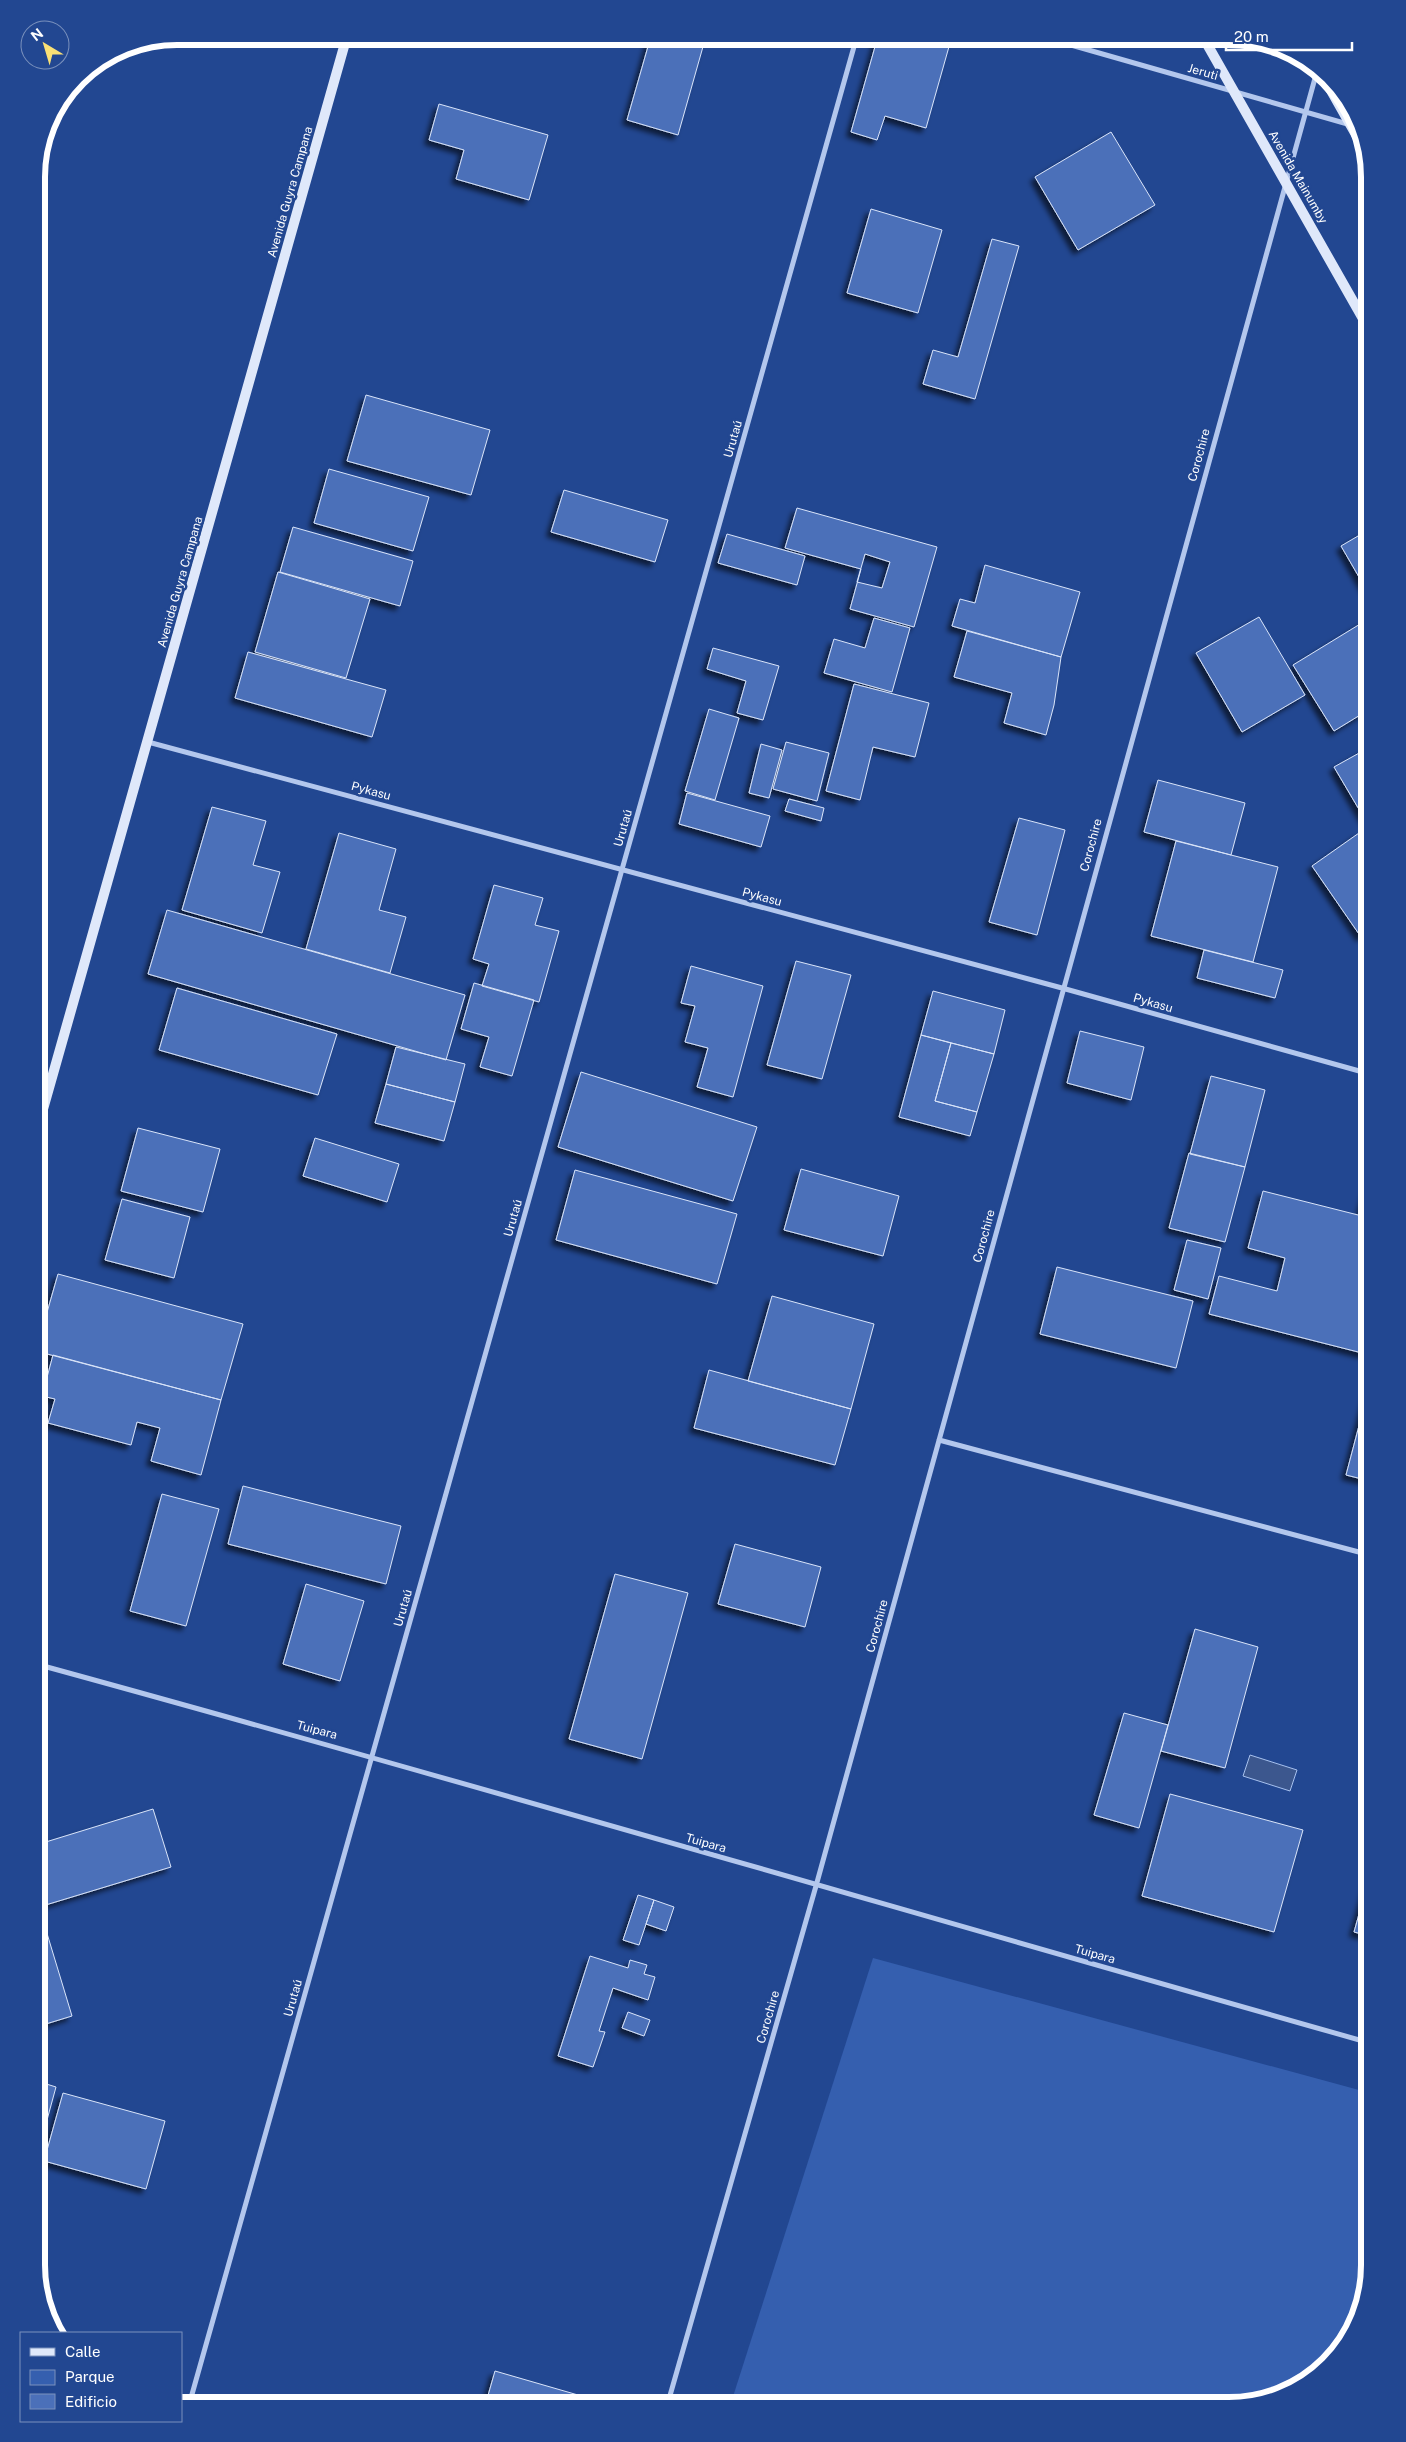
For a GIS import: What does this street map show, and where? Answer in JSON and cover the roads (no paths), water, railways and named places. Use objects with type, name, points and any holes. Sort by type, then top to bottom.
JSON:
[{"type":"street","name":"Avenida Guyra Campana","points":[[45,1102],[345,45]]},
{"type":"street","name":"Urutaú","points":[[192,2397],[854,45]]},
{"type":"street","name":"Jeruti","points":[[1074,45],[1350,125]]},
{"type":"street","name":"Avenida Mainumby","points":[[1208,45],[1361,315]]},
{"type":"street","name":"Corochire","points":[[670,2397],[816,1886],[1062,988],[1285,180],[1315,77]]},
{"type":"street","name":"Pykasu","points":[[148,742],[1062,988],[1361,1071]]},
{"type":"street","points":[[939,1440],[1361,1552]]},
{"type":"street","name":"Tuipara","points":[[45,1666],[372,1756],[816,1886],[1361,2040]]}]
